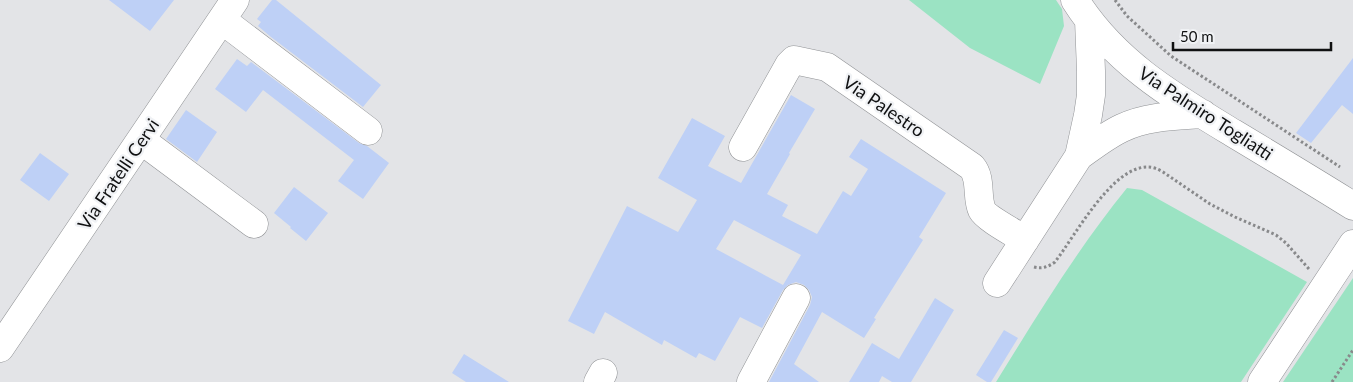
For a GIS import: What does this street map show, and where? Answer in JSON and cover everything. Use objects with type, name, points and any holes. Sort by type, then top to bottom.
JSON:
[{"type":"street","points":[[226,7],[368,131]]},
{"type":"street","name":"Via Fratelli Cervi","points":[[0,348],[141,140],[226,7]]},
{"type":"street","points":[[1079,156],[1091,94],[1091,71],[1082,10]]},
{"type":"street","name":"Via Palmiro Togliatti","points":[[1082,10],[1115,50],[1159,86],[1353,206]]},
{"type":"street","name":"Via Palestro","points":[[743,147],[794,60],[827,67],[972,167],[977,177],[980,204],[983,212],[1019,248]]},
{"type":"street","points":[[997,283],[1079,156],[1106,136],[1132,124],[1155,119],[1203,114]]},
{"type":"street","points":[[141,140],[254,224]]},
{"type":"street","points":[[1262,382],[1353,244]]},
{"type":"street","points":[[751,382],[796,298]]},
{"type":"path","points":[[1115,0],[1132,20],[1171,56],[1345,170]]},
{"type":"path","points":[[1019,248],[1029,266],[1036,268],[1048,267],[1055,262],[1113,184],[1129,172],[1148,166],[1163,172],[1223,212],[1276,235],[1286,243],[1325,287]]},
{"type":"path","points":[[1332,382],[1353,350]]},
{"type":"green space","points":[[909,0],[1056,0],[1062,9],[1064,26],[1040,84],[970,48]]},
{"type":"green space","points":[[1127,188],[1142,190],[1307,282],[1241,382],[996,382],[1075,258]]},
{"type":"green space","points":[[1353,278],[1353,382],[1283,382]]},
{"type":"building","points":[[109,0],[174,0],[150,31]]},
{"type":"building","points":[[272,0],[276,0],[381,85],[363,107],[258,26],[261,22],[257,19]]},
{"type":"building","points":[[1353,58],[1353,114],[1342,105],[1311,143],[1296,133]]},
{"type":"building","points":[[237,59],[247,66],[251,62],[359,143],[367,146],[389,163],[363,199],[338,181],[354,160],[263,90],[246,112],[215,89]]},
{"type":"building","points":[[791,95],[815,109],[767,194],[788,205],[782,216],[817,234],[843,191],[851,196],[868,169],[849,157],[861,139],[946,193],[919,237],[923,240],[874,318],[876,319],[864,338],[822,312],[794,364],[819,382],[769,382],[810,305],[812,297],[809,290],[804,285],[796,282],[788,285],[783,290],[762,328],[740,317],[715,361],[699,353],[696,358],[664,340],[662,345],[605,312],[594,334],[568,321],[627,206],[678,232],[697,200],[658,178],[692,118],[725,136],[708,166],[741,183]],"holes":[[[734,220],[801,255],[783,285],[716,249]]]},
{"type":"building","points":[[186,110],[217,132],[197,162],[166,139]]},
{"type":"building","points":[[40,153],[69,174],[49,201],[20,180]]},
{"type":"building","points":[[294,187],[328,213],[306,241],[274,213]]},
{"type":"building","points":[[935,298],[954,310],[911,382],[892,382],[882,376],[879,382],[849,382],[872,343],[899,359]]},
{"type":"building","points":[[1004,330],[1018,338],[991,382],[987,382],[976,375]]},
{"type":"building","points":[[464,354],[509,382],[466,382],[452,373]]}]
